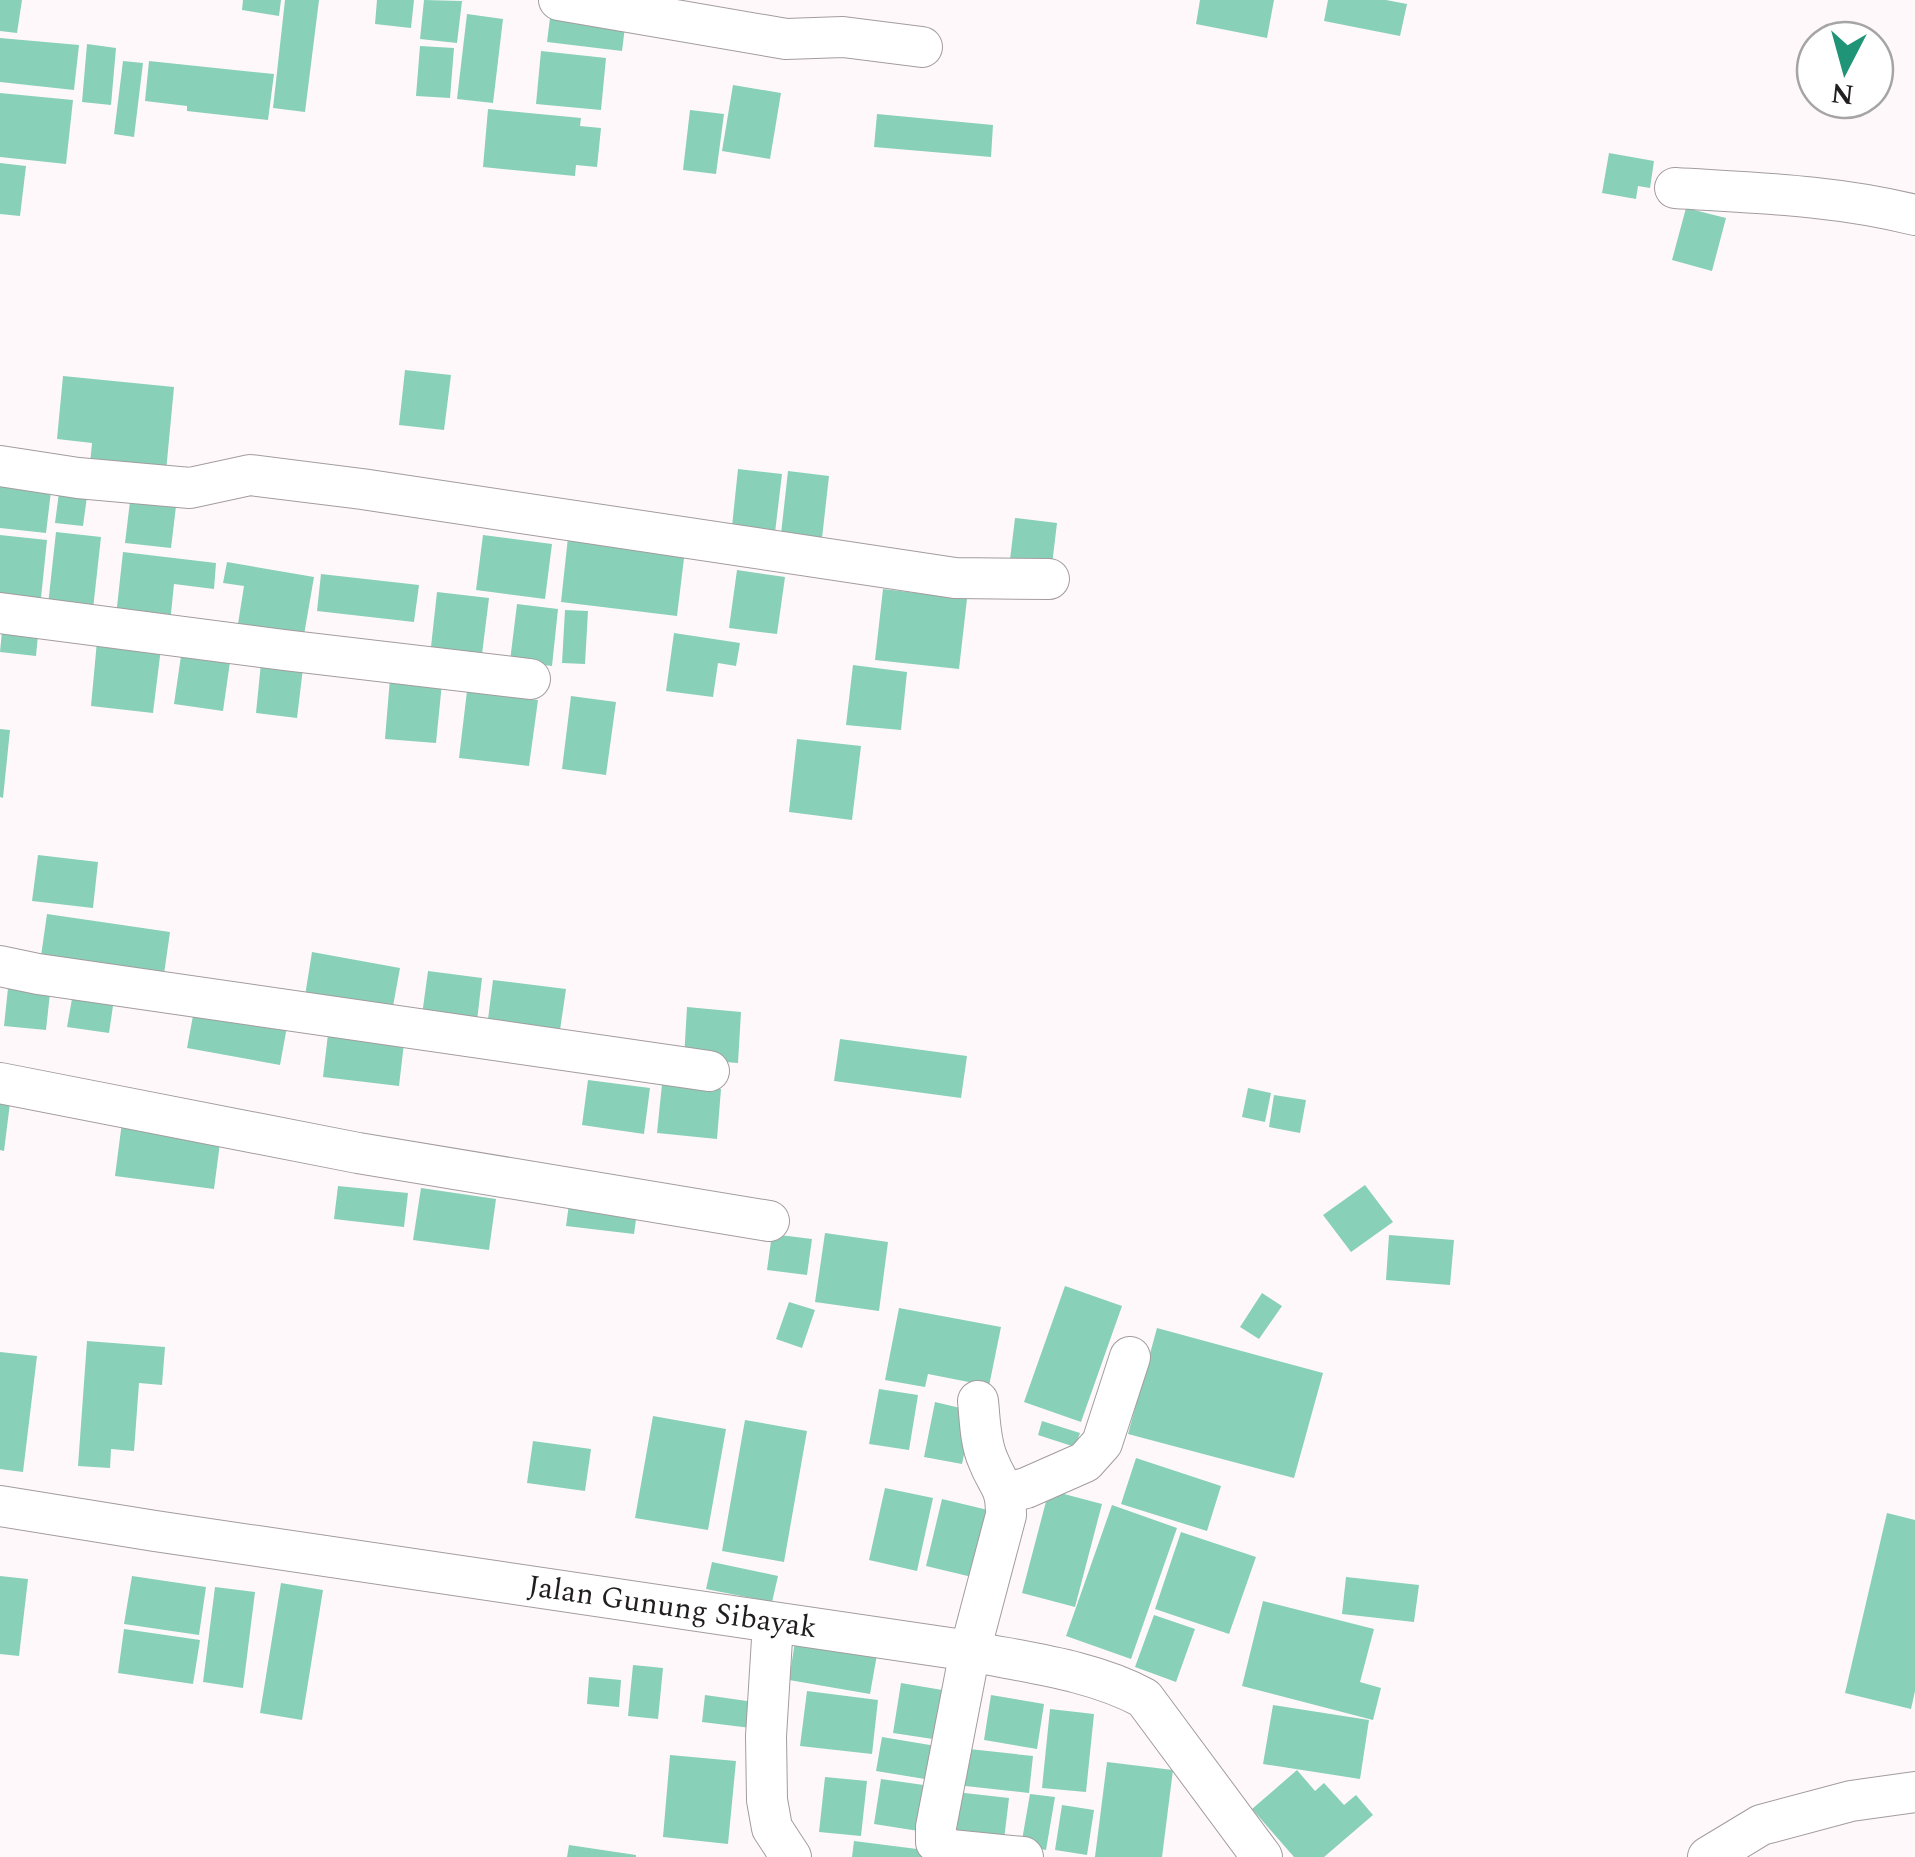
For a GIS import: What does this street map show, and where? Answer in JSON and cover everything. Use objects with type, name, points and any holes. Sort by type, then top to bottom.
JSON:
[{"type":"street","points":[[559,0],[786,38],[843,38],[922,47]]},
{"type":"street","points":[[1675,188],[1804,196],[1871,204],[1915,215]]},
{"type":"street","points":[[0,466],[190,488],[250,475],[955,578],[1049,579]]},
{"type":"street","points":[[0,613],[530,679]]},
{"type":"street","points":[[0,966],[709,1071]]},
{"type":"street","points":[[0,1082],[358,1153],[769,1221]]},
{"type":"street","points":[[1006,1493],[1064,1473],[1084,1462],[1102,1443],[1130,1358]]},
{"type":"street","points":[[978,1401],[987,1458],[1006,1493],[1006,1515],[970,1651],[936,1842],[951,1850],[1022,1857]]},
{"type":"street","name":"Jalan Gunung Sibayak","points":[[0,1506],[970,1651],[1084,1674],[1144,1698],[1262,1857]]},
{"type":"street","points":[[773,1623],[766,1736],[767,1800],[772,1828],[791,1857]]},
{"type":"street","points":[[1708,1857],[1761,1825],[1851,1801],[1915,1792]]},
{"type":"building","points":[[0,0],[22,0],[17,33],[0,31]]},
{"type":"building","points":[[243,0],[281,0],[279,16],[242,10]]},
{"type":"building","points":[[285,0],[319,0],[305,112],[273,108]]},
{"type":"building","points":[[377,0],[414,0],[411,28],[375,24]]},
{"type":"building","points":[[424,0],[462,1],[457,43],[420,39]]},
{"type":"building","points":[[1200,0],[1274,0],[1267,38],[1196,24]]},
{"type":"building","points":[[1328,0],[1407,4],[1400,36],[1324,21]]},
{"type":"building","points":[[551,10],[626,19],[622,51],[547,42]]},
{"type":"building","points":[[467,14],[503,19],[493,103],[457,99]]},
{"type":"building","points":[[0,38],[79,45],[74,90],[0,82]]},
{"type":"building","points":[[87,44],[116,48],[111,105],[82,102]]},
{"type":"building","points":[[420,46],[454,48],[450,98],[416,96]]},
{"type":"building","points":[[541,51],[606,58],[601,110],[536,104]]},
{"type":"building","points":[[123,61],[143,63],[134,137],[114,134]]},
{"type":"building","points":[[149,61],[274,74],[268,120],[187,111],[187,106],[145,101]]},
{"type":"building","points":[[733,85],[781,93],[770,159],[722,151]]},
{"type":"building","points":[[0,93],[73,100],[66,164],[0,157]]},
{"type":"building","points":[[488,109],[581,118],[580,126],[601,128],[597,167],[576,165],[575,176],[483,167]]},
{"type":"building","points":[[690,110],[724,114],[716,174],[683,170]]},
{"type":"building","points":[[877,114],[993,125],[991,157],[874,147]]},
{"type":"building","points":[[1609,153],[1654,161],[1650,188],[1638,186],[1636,199],[1602,193]]},
{"type":"building","points":[[0,163],[26,166],[20,216],[0,214]]},
{"type":"building","points":[[1686,208],[1726,218],[1712,271],[1672,260]]},
{"type":"building","points":[[405,370],[451,375],[444,430],[399,425]]},
{"type":"building","points":[[63,376],[174,387],[165,482],[89,474],[92,443],[57,439]]},
{"type":"building","points":[[738,469],[782,474],[774,541],[731,536]]},
{"type":"building","points":[[788,471],[829,476],[821,547],[780,543]]},
{"type":"building","points":[[0,477],[52,483],[46,533],[0,528]]},
{"type":"building","points":[[60,485],[88,489],[83,526],[55,523]]},
{"type":"building","points":[[131,493],[177,498],[171,548],[125,543]]},
{"type":"building","points":[[1015,518],[1057,523],[1051,573],[1009,568]]},
{"type":"building","points":[[56,532],[101,537],[93,609],[48,605]]},
{"type":"building","points":[[0,535],[47,540],[41,598],[0,594]]},
{"type":"building","points":[[483,535],[552,544],[545,599],[476,590]]},
{"type":"building","points":[[568,537],[685,550],[677,616],[561,602]]},
{"type":"building","points":[[123,552],[216,563],[214,589],[174,584],[170,623],[116,616]]},
{"type":"building","points":[[227,562],[314,577],[304,635],[238,624],[244,586],[223,583]]},
{"type":"building","points":[[737,570],[785,577],[777,634],[729,628]]},
{"type":"building","points":[[321,574],[419,585],[414,622],[317,611]]},
{"type":"building","points":[[883,589],[967,599],[959,669],[875,660]]},
{"type":"building","points":[[437,592],[489,598],[481,662],[430,656]]},
{"type":"building","points":[[517,604],[558,609],[552,666],[510,661]]},
{"type":"building","points":[[565,610],[588,611],[585,664],[562,663]]},
{"type":"building","points":[[2,631],[38,635],[36,656],[0,652]]},
{"type":"building","points":[[674,633],[740,643],[736,666],[718,663],[713,697],[666,691]]},
{"type":"building","points":[[97,641],[161,648],[153,713],[91,706]]},
{"type":"building","points":[[182,649],[231,655],[223,711],[174,704]]},
{"type":"building","points":[[261,663],[303,668],[297,718],[256,713]]},
{"type":"building","points":[[853,665],[907,672],[901,730],[846,725]]},
{"type":"building","points":[[390,678],[442,683],[436,743],[385,739]]},
{"type":"building","points":[[467,691],[538,700],[529,766],[459,758]]},
{"type":"building","points":[[571,696],[616,702],[606,775],[562,769]]},
{"type":"building","points":[[0,729],[10,730],[3,798],[0,797]]},
{"type":"building","points":[[797,739],[861,746],[852,820],[789,812]]},
{"type":"building","points":[[38,855],[98,862],[93,908],[32,901]]},
{"type":"building","points":[[47,914],[170,932],[163,981],[40,963]]},
{"type":"building","points":[[312,952],[400,968],[391,1017],[304,1002]]},
{"type":"building","points":[[428,971],[482,978],[477,1021],[422,1015]]},
{"type":"building","points":[[493,980],[566,989],[559,1037],[487,1027]]},
{"type":"building","points":[[8,988],[50,993],[46,1030],[4,1026]]},
{"type":"building","points":[[73,993],[114,999],[109,1033],[67,1027]]},
{"type":"building","points":[[195,1005],[288,1021],[280,1065],[187,1048]]},
{"type":"building","points":[[687,1007],[741,1012],[738,1063],[684,1059]]},
{"type":"building","points":[[328,1034],[404,1043],[399,1086],[323,1077]]},
{"type":"building","points":[[840,1039],[967,1056],[961,1098],[834,1081]]},
{"type":"building","points":[[588,1080],[650,1088],[644,1134],[582,1125]]},
{"type":"building","points":[[662,1084],[721,1089],[717,1139],[657,1133]]},
{"type":"building","points":[[1248,1088],[1271,1093],[1265,1122],[1242,1117]]},
{"type":"building","points":[[0,1093],[11,1095],[4,1151],[0,1150]]},
{"type":"building","points":[[1274,1095],[1306,1100],[1300,1133],[1269,1127]]},
{"type":"building","points":[[122,1122],[221,1135],[214,1189],[115,1176]]},
{"type":"building","points":[[1365,1185],[1393,1222],[1351,1252],[1323,1215]]},
{"type":"building","points":[[338,1186],[408,1193],[404,1227],[334,1219]]},
{"type":"building","points":[[421,1188],[496,1199],[489,1250],[413,1240]]},
{"type":"building","points":[[569,1204],[637,1212],[634,1234],[566,1226]]},
{"type":"building","points":[[825,1233],[888,1242],[879,1311],[815,1302]]},
{"type":"building","points":[[772,1234],[812,1239],[807,1275],[767,1270]]},
{"type":"building","points":[[1389,1235],[1454,1240],[1450,1285],[1386,1280]]},
{"type":"building","points":[[1065,1286],[1122,1306],[1081,1422],[1024,1402]]},
{"type":"building","points":[[1262,1293],[1282,1306],[1259,1339],[1240,1327]]},
{"type":"building","points":[[789,1302],[815,1310],[802,1348],[776,1339]]},
{"type":"building","points":[[899,1308],[1001,1327],[989,1386],[928,1374],[925,1387],[885,1380]]},
{"type":"building","points":[[1157,1328],[1323,1373],[1294,1478],[1128,1434]]},
{"type":"building","points":[[87,1341],[165,1347],[162,1385],[139,1383],[134,1451],[111,1449],[110,1468],[78,1466]]},
{"type":"building","points":[[0,1352],[37,1356],[23,1472],[0,1469]]},
{"type":"building","points":[[879,1389],[918,1395],[909,1450],[869,1444]]},
{"type":"building","points":[[935,1402],[973,1411],[962,1464],[924,1457]]},
{"type":"building","points":[[653,1416],[726,1429],[708,1530],[635,1518]]},
{"type":"building","points":[[745,1420],[807,1431],[784,1562],[722,1551]]},
{"type":"building","points":[[1042,1421],[1080,1433],[1075,1447],[1038,1435]]},
{"type":"building","points":[[533,1441],[591,1449],[585,1491],[527,1483]]},
{"type":"building","points":[[1136,1458],[1221,1486],[1207,1531],[1121,1504]]},
{"type":"building","points":[[885,1488],[933,1498],[917,1571],[869,1560]]},
{"type":"building","points":[[1049,1490],[1102,1504],[1075,1607],[1022,1593]]},
{"type":"building","points":[[942,1499],[988,1510],[972,1577],[926,1566]]},
{"type":"building","points":[[1112,1505],[1177,1528],[1131,1659],[1066,1636]]},
{"type":"building","points":[[1887,1513],[1915,1520],[1915,1691],[1911,1709],[1845,1693]]},
{"type":"building","points":[[1181,1532],[1256,1557],[1229,1634],[1155,1609]]},
{"type":"building","points":[[712,1562],[778,1576],[772,1602],[706,1589]]},
{"type":"building","points":[[0,1576],[28,1579],[19,1656],[0,1654]]},
{"type":"building","points":[[132,1576],[206,1587],[199,1635],[124,1624]]},
{"type":"building","points":[[1346,1577],[1419,1585],[1414,1622],[1342,1614]]},
{"type":"building","points":[[281,1583],[323,1590],[302,1720],[260,1713]]},
{"type":"building","points":[[215,1587],[255,1592],[243,1688],[203,1682]]},
{"type":"building","points":[[1263,1601],[1374,1629],[1360,1682],[1381,1688],[1373,1720],[1242,1686]]},
{"type":"building","points":[[1154,1615],[1195,1629],[1176,1682],[1135,1667]]},
{"type":"building","points":[[124,1629],[200,1640],[193,1684],[118,1673]]},
{"type":"building","points":[[796,1635],[878,1649],[870,1694],[789,1680]]},
{"type":"building","points":[[633,1665],[663,1668],[658,1719],[628,1716]]},
{"type":"building","points":[[589,1677],[621,1680],[619,1707],[587,1704]]},
{"type":"building","points":[[901,1683],[954,1692],[946,1741],[893,1733]]},
{"type":"building","points":[[807,1691],[878,1700],[872,1754],[800,1746]]},
{"type":"building","points":[[705,1695],[754,1702],[751,1728],[702,1722]]},
{"type":"building","points":[[991,1695],[1044,1704],[1037,1749],[984,1740]]},
{"type":"building","points":[[1273,1705],[1369,1720],[1360,1779],[1263,1764]]},
{"type":"building","points":[[1050,1709],[1094,1714],[1086,1792],[1042,1788]]},
{"type":"building","points":[[882,1737],[942,1747],[937,1781],[876,1771]]},
{"type":"building","points":[[960,1748],[1033,1756],[1029,1793],[956,1785]]},
{"type":"building","points":[[670,1755],[736,1761],[728,1844],[663,1837]]},
{"type":"building","points":[[1107,1762],[1173,1770],[1162,1857],[1095,1857]]},
{"type":"building","points":[[1297,1770],[1315,1791],[1324,1783],[1344,1805],[1356,1795],[1373,1815],[1324,1857],[1294,1857],[1252,1809]]},
{"type":"building","points":[[825,1777],[867,1781],[861,1836],[819,1832]]},
{"type":"building","points":[[881,1779],[931,1786],[925,1832],[874,1824]]},
{"type":"building","points":[[947,1791],[1009,1798],[1003,1848],[941,1841]]},
{"type":"building","points":[[1030,1794],[1055,1797],[1046,1850],[1021,1846]]},
{"type":"building","points":[[1062,1805],[1094,1810],[1087,1855],[1055,1850]]},
{"type":"building","points":[[854,1841],[925,1850],[924,1857],[852,1857]]},
{"type":"building","points":[[569,1845],[636,1855],[636,1857],[567,1857]]}]
